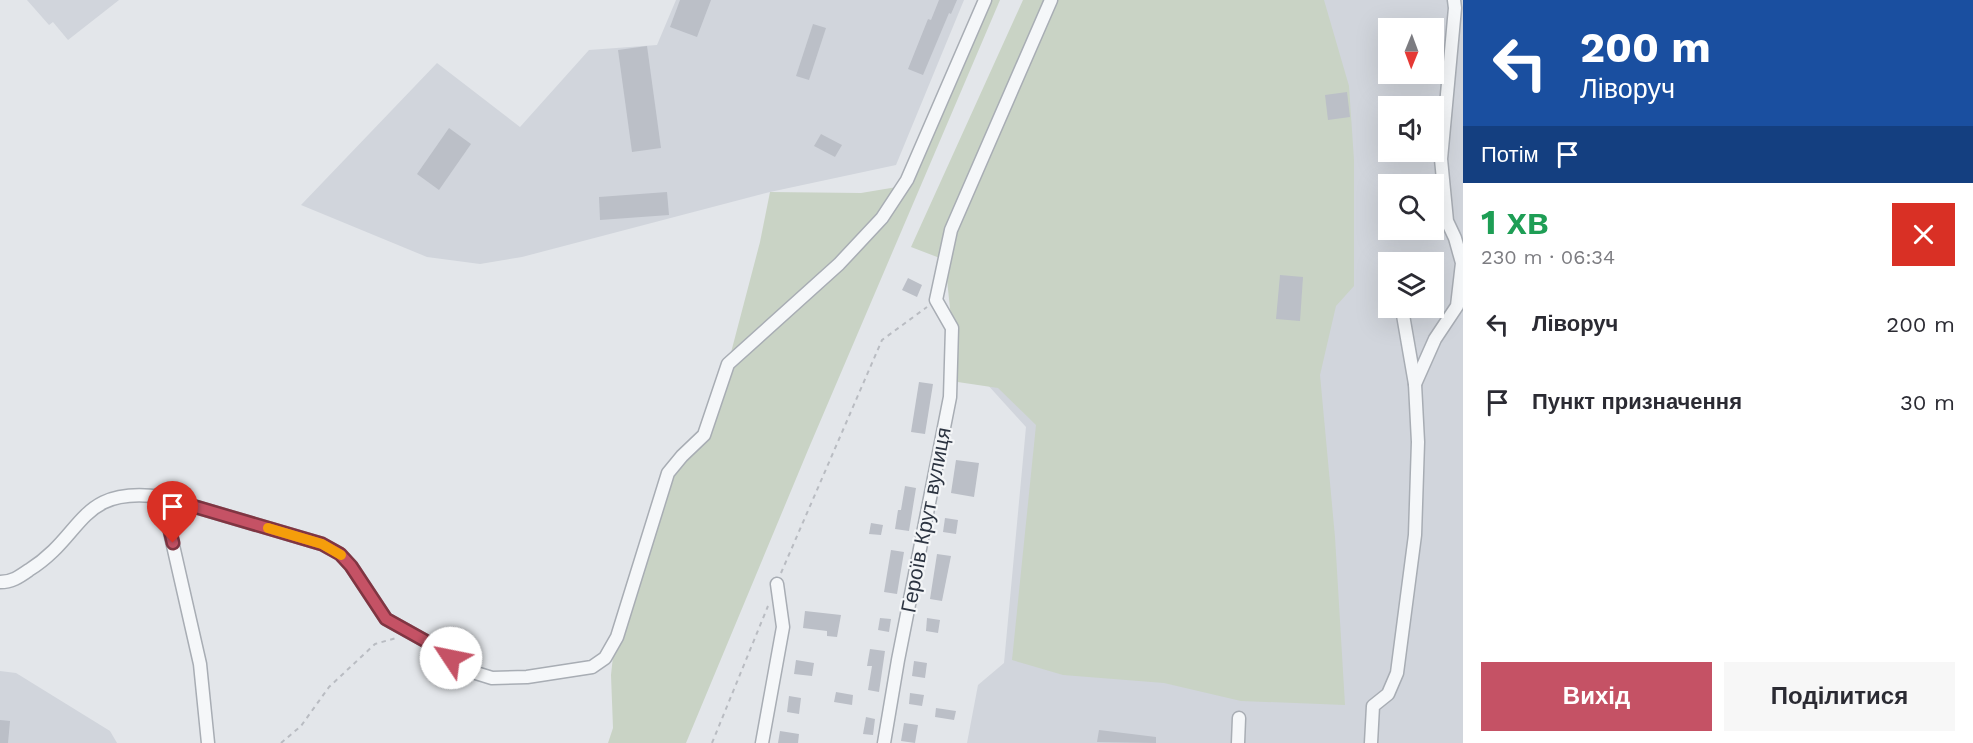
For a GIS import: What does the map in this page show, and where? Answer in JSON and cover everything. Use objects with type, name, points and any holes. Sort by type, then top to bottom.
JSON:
[{"type":"street","points":[[0,582],[10,582],[43,562],[89,510],[113,498],[140,494],[162,497],[322,544],[340,554],[351,566],[386,619],[438,648],[463,669],[492,678],[527,677],[592,666],[605,658],[617,637],[668,473],[682,456],[705,435],[728,364],[839,264],[882,218],[907,180],[985,0]]},
{"type":"street","points":[[936,300],[951,230],[1051,0]]},
{"type":"street","points":[[1416,384],[1436,339],[1457,306],[1462,263],[1455,238],[1447,221],[1441,159],[1454,0]]},
{"type":"street","name":"Героїв Крут вулиця","points":[[884,743],[950,397],[952,328],[936,300]]},
{"type":"street","points":[[1371,743],[1373,706],[1388,694],[1397,674],[1415,535],[1418,442],[1416,384],[1404,318]]},
{"type":"street","points":[[162,497],[200,664],[208,743]]},
{"type":"street","points":[[762,743],[783,627],[777,584]]},
{"type":"street","points":[[1238,743],[1239,718]]},
{"type":"path","points":[[777,584],[882,340],[936,300]]},
{"type":"path","points":[[712,743],[768,605]]},
{"type":"path","points":[[280,743],[301,726],[328,687],[375,644],[411,634]]},
{"type":"shaded area","points":[[27,0],[119,0],[68,40],[53,22],[49,25]]},
{"type":"shaded area","points":[[676,0],[964,0],[896,165],[770,192],[522,257],[480,264],[427,257],[301,205],[437,63],[520,127],[589,50],[657,45]]},
{"type":"shaded area","points":[[1061,0],[1463,0],[1463,743],[967,743],[978,685],[1004,663],[1026,427],[976,372]]},
{"type":"shaded area","points":[[0,671],[16,673],[110,731],[117,743],[0,743]]},
{"type":"green space","points":[[985,0],[1000,0],[686,743],[608,743],[613,728],[611,675],[614,647],[668,473],[705,438],[728,364],[760,242],[770,192],[861,193],[903,186]]},
{"type":"green space","points":[[1023,0],[1324,0],[1349,86],[1354,160],[1354,286],[1336,306],[1320,375],[1335,537],[1345,705],[1241,701],[1164,683],[1063,675],[1012,660],[1036,425],[998,388],[951,381],[952,328],[945,260],[911,247]]},
{"type":"building","points":[[680,0],[711,0],[697,37],[670,27]]},
{"type":"building","points":[[939,0],[957,0],[951,14],[949,13],[923,75],[908,69],[928,19],[931,20]]},
{"type":"building","points":[[813,24],[826,28],[809,80],[796,76]]},
{"type":"building","points":[[647,46],[661,148],[632,152],[618,50]]},
{"type":"building","points":[[1347,92],[1350,117],[1328,120],[1325,95]]},
{"type":"building","points":[[449,128],[471,144],[439,190],[417,174]]},
{"type":"building","points":[[821,134],[842,145],[835,157],[814,146]]},
{"type":"building","points":[[667,192],[669,215],[600,220],[599,197]]},
{"type":"building","points":[[1280,275],[1303,277],[1300,321],[1276,319]]},
{"type":"building","points":[[908,278],[922,285],[917,297],[902,290]]},
{"type":"building","points":[[919,382],[933,384],[925,434],[911,432]]},
{"type":"building","points":[[956,460],[979,463],[974,497],[951,493]]},
{"type":"building","points":[[905,486],[916,488],[909,531],[895,529]]},
{"type":"building","points":[[945,518],[958,520],[956,534],[943,532]]},
{"type":"building","points":[[871,523],[883,525],[881,535],[869,534]]},
{"type":"building","points":[[891,550],[904,552],[897,594],[884,592]]},
{"type":"building","points":[[937,554],[951,556],[942,601],[930,599]]},
{"type":"building","points":[[805,611],[841,615],[837,637],[827,636],[827,631],[803,628]]},
{"type":"building","points":[[880,618],[891,619],[889,632],[878,630]]},
{"type":"building","points":[[927,618],[940,620],[938,633],[926,631]]},
{"type":"building","points":[[870,649],[885,651],[879,692],[868,690],[872,666],[867,666]]},
{"type":"building","points":[[796,660],[814,663],[812,676],[794,674]]},
{"type":"building","points":[[914,661],[927,663],[925,678],[912,676]]},
{"type":"building","points":[[836,692],[853,695],[852,705],[834,702]]},
{"type":"building","points":[[910,693],[924,695],[922,706],[909,704]]},
{"type":"building","points":[[789,696],[801,698],[799,714],[787,712]]},
{"type":"building","points":[[936,708],[956,711],[954,720],[935,717]]},
{"type":"building","points":[[866,717],[875,719],[873,735],[863,734]]},
{"type":"building","points":[[0,720],[10,721],[8,743],[0,743]]},
{"type":"building","points":[[904,723],[918,725],[915,743],[901,741]]},
{"type":"building","points":[[1099,730],[1156,737],[1156,743],[1097,742]]},
{"type":"building","points":[[780,731],[799,734],[798,743],[778,743]]},
{"type":"slow traffic","points":[[268,528],[322,544],[341,555]]},
{"type":"route","points":[[173,543],[162,497],[322,544],[340,554],[351,566],[386,619],[438,648],[451,658]]}]
